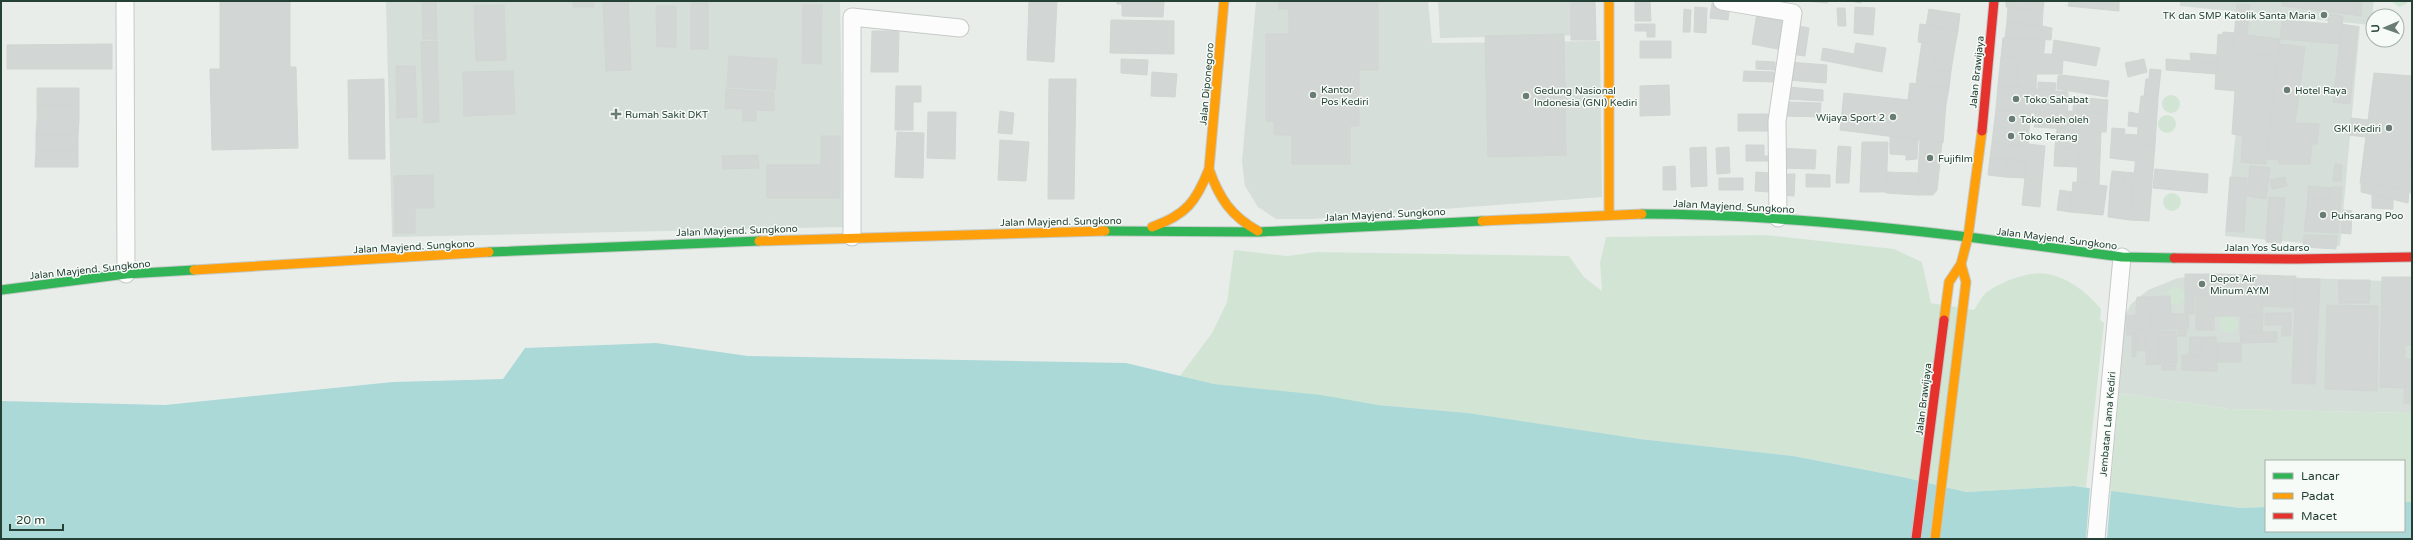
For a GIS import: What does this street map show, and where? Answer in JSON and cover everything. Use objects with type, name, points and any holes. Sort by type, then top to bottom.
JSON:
[{"type":"main road","name":"Jalan Diponegoro","points":[[1140,230],[1172,221],[1188,210],[1200,192],[1209,169],[1224,1]]},
{"type":"main road","points":[[1609,214],[1610,1]]},
{"type":"main road","name":"Jalan Brawijaya","points":[[1916,539],[1949,282],[1961,264],[1968,237],[1977,180],[1994,1]]},
{"type":"main road","name":"Jalan Diponegoro","points":[[1209,169],[1226,209],[1240,222],[1259,232]]},
{"type":"main road","name":"Jalan Mayjend. Sungkono","points":[[1,290],[126,274],[449,254],[852,237],[1140,230],[1259,232],[1609,214],[1708,214],[1880,226],[2122,257]]},
{"type":"main road","name":"Jalan Yos Sudarso","points":[[2122,257],[2306,259],[2412,257]]},
{"type":"main road","name":"Jalan Brawijaya","points":[[1935,539],[1966,282],[1961,264]]},
{"type":"street","points":[[125,1],[126,274]]},
{"type":"street","points":[[1722,1],[1793,13],[1777,121],[1778,218]]},
{"type":"street","points":[[852,237],[852,17],[960,28]]},
{"type":"street","name":"Jembatan Lama Kediri","points":[[2096,539],[2122,257]]},
{"type":"shaded area","name":"Rumah Sakit DKT","points":[[386,1],[840,1],[844,227],[392,237]]},
{"type":"shaded area","points":[[1256,1],[1428,1],[1432,43],[1600,41],[1602,197],[1312,219],[1276,219],[1258,207],[1245,186],[1242,161]]},
{"type":"shaded area","points":[[1438,1],[1594,1],[1595,35],[1440,38]]},
{"type":"shaded area","name":"TK dan SMP Katolik Santa Maria","points":[[2180,1],[2374,1],[2373,8],[2365,8],[2365,24],[2180,6]]},
{"type":"shaded area","points":[[2248,16],[2360,26],[2340,246],[2225,236]]},
{"type":"shaded area","points":[[2230,275],[2412,282],[2412,413],[2230,409],[2119,393],[2123,319],[2131,304],[2148,290],[2178,278]]},
{"type":"green space","points":[[2391,1],[2409,1],[2399,7]]},
{"type":"green space","points":[[2167,95],[2175,95],[2180,100],[2178,111],[2175,113],[2167,113],[2162,108],[2162,100]]},
{"type":"green space","points":[[2163,115],[2171,115],[2176,120],[2174,131],[2171,133],[2163,133],[2158,128],[2158,120]]},
{"type":"green space","points":[[2168,193],[2176,193],[2181,198],[2179,209],[2176,211],[2168,211],[2163,206],[2163,198]]},
{"type":"green space","points":[[1766,235],[1894,249],[1922,262],[1931,303],[1974,310],[1987,292],[2000,284],[2016,277],[2041,273],[2056,276],[2078,287],[2101,309],[2100,320],[2104,323],[2086,487],[2074,486],[1966,492],[1903,477],[1793,456],[1613,436],[1468,413],[1378,405],[1214,384],[1180,376],[1212,333],[1227,302],[1234,250],[1287,256],[1316,252],[1569,256],[1584,277],[1602,291],[1600,263],[1606,237]]},
{"type":"green space","points":[[2172,287],[2180,287],[2185,292],[2183,303],[2180,305],[2172,305],[2167,300],[2167,292]]},
{"type":"green space","points":[[2225,315],[2233,315],[2238,320],[2236,331],[2233,333],[2225,333],[2220,328],[2220,320]]},
{"type":"green space","points":[[2119,393],[2230,409],[2412,413],[2412,502],[2405,502],[2405,460],[2265,460],[2265,507],[2240,508],[2110,491]]},
{"type":"water","points":[[656,343],[748,356],[1126,363],[1214,384],[1321,395],[1378,405],[1468,413],[1640,439],[1793,456],[1903,477],[1966,492],[2074,486],[2240,508],[2265,507],[2265,532],[2405,532],[2405,502],[2412,502],[2412,539],[1,539],[1,401],[165,405],[393,382],[503,379],[525,348]]},
{"type":"pier","points":[[2090,486],[2111,489],[2107,539],[2086,539]]},
{"type":"building","points":[[220,1],[290,1],[290,67],[296,67],[298,148],[212,150],[210,69],[220,69]]},
{"type":"building","points":[[422,1],[436,1],[437,39],[423,39]]},
{"type":"building","points":[[573,1],[594,1],[594,7],[573,7]]},
{"type":"building","points":[[603,1],[628,1],[631,70],[606,71]]},
{"type":"building","points":[[1029,1],[1057,1],[1054,62],[1027,60]]},
{"type":"building","points":[[1117,1],[1164,1],[1163,17],[1122,16],[1122,4],[1117,4]]},
{"type":"building","name":"Kantor Pos Kediri","points":[[1279,1],[1378,1],[1378,70],[1359,70],[1359,126],[1350,126],[1350,164],[1292,164],[1292,135],[1274,135],[1274,121],[1266,121],[1266,34],[1289,34],[1289,9],[1279,9]]},
{"type":"building","points":[[1571,1],[1595,1],[1596,40],[1571,40]]},
{"type":"building","points":[[1635,1],[1650,1],[1651,21],[1635,21]]},
{"type":"building","points":[[1805,1],[1828,1],[1827,3]]},
{"type":"building","points":[[1850,1],[1861,1],[1861,3]]},
{"type":"building","points":[[2006,1],[2044,1],[2043,11],[2006,7]]},
{"type":"building","points":[[2069,1],[2119,1],[2119,11],[2068,6]]},
{"type":"building","points":[[2282,1],[2357,1],[2355,15],[2282,6]]},
{"type":"building","points":[[2357,1],[2362,1],[2361,16],[2355,15]]},
{"type":"building","points":[[691,3],[708,3],[708,49],[691,49]]},
{"type":"building","points":[[1712,3],[1730,5],[1728,20],[1710,18]]},
{"type":"building","points":[[2237,4],[2250,5],[2247,35],[2280,39],[2278,57],[2233,50]]},
{"type":"building","points":[[504,5],[506,60],[476,61],[474,6]]},
{"type":"building","points":[[803,5],[822,5],[821,64],[802,63]]},
{"type":"building","points":[[656,6],[676,6],[676,47],[657,47]]},
{"type":"building","points":[[1695,7],[1707,8],[1706,33],[1694,32]]},
{"type":"building","points":[[1855,7],[1875,8],[1873,35],[1854,33]]},
{"type":"building","points":[[2008,7],[2043,11],[2042,26],[2007,22]]},
{"type":"building","points":[[1837,8],[1845,8],[1846,26],[1838,26]]},
{"type":"building","points":[[1684,9],[1691,10],[1690,32],[1683,32]]},
{"type":"building","points":[[1929,9],[1960,14],[1958,30],[1926,26]]},
{"type":"building","points":[[1757,13],[1787,19],[1782,50],[1752,44]]},
{"type":"building","points":[[2329,14],[2343,16],[2340,44],[2280,39],[2282,20],[2328,24]]},
{"type":"building","points":[[1111,20],[1174,21],[1174,54],[1110,53]]},
{"type":"building","points":[[2007,22],[2042,26],[2040,40],[2005,38]]},
{"type":"building","points":[[1635,24],[1655,24],[1655,37],[1647,37],[1647,31],[1635,31]]},
{"type":"building","points":[[1920,24],[1958,30],[1955,46],[1918,42]]},
{"type":"building","points":[[2342,24],[2358,27],[2350,104],[2333,102]]},
{"type":"building","points":[[1794,25],[1809,28],[1805,56],[1790,54]]},
{"type":"building","points":[[2042,26],[2052,28],[2051,40],[2040,39]]},
{"type":"building","points":[[872,31],[899,31],[898,72],[871,72]]},
{"type":"building","points":[[2223,32],[2235,33],[2233,50],[2278,57],[2266,164],[2241,162],[2243,136],[2232,134],[2235,91],[2215,89],[2218,34],[2222,35]]},
{"type":"building","name":"Gedung Nasional Indonesia (GNI) Kediri","points":[[1564,34],[1566,155],[1488,157],[1485,36]]},
{"type":"building","points":[[2003,38],[2045,40],[2043,60],[2001,57]]},
{"type":"building","points":[[2054,40],[2100,48],[2096,66],[2052,58]]},
{"type":"building","points":[[437,41],[439,122],[424,123],[421,42]]},
{"type":"building","points":[[1640,41],[1671,41],[1671,58],[1640,58]]},
{"type":"building","points":[[1922,42],[1937,44],[1933,70],[1918,68]]},
{"type":"building","points":[[1856,43],[1886,48],[1882,72],[1821,60],[1823,48],[1854,54]]},
{"type":"building","points":[[112,44],[112,69],[7,69],[7,45]]},
{"type":"building","points":[[1937,44],[1955,46],[1951,71],[1933,70]]},
{"type":"building","name":"Hotel Raya","points":[[2279,44],[2305,47],[2295,123],[2319,124],[2317,144],[2312,144],[2310,164],[2279,164],[2279,160],[2266,159]]},
{"type":"building","points":[[2190,53],[2217,55],[2217,63],[2191,61]]},
{"type":"building","points":[[2044,54],[2052,54],[2052,58],[2063,60],[2062,74],[2037,74],[2037,60],[2043,60]]},
{"type":"building","points":[[729,56],[777,59],[775,90],[727,87]]},
{"type":"building","points":[[2001,57],[2018,58],[2016,87],[1998,85]]},
{"type":"building","points":[[2018,58],[2037,60],[2036,89],[2016,87]]},
{"type":"building","points":[[1121,59],[1148,60],[1147,75],[1121,73]]},
{"type":"building","points":[[2144,59],[2147,72],[2128,77],[2125,63]]},
{"type":"building","points":[[2166,59],[2217,63],[2216,74],[2166,70]]},
{"type":"building","points":[[1756,61],[1775,62],[1775,70],[1756,69]]},
{"type":"building","points":[[1789,62],[1827,65],[1826,83],[1788,80]]},
{"type":"building","points":[[396,66],[415,66],[417,117],[397,118]]},
{"type":"building","points":[[1918,68],[1951,71],[1949,88],[1916,84]]},
{"type":"building","points":[[2150,69],[2161,70],[2158,97],[2144,96],[2146,79],[2149,79]]},
{"type":"building","points":[[513,71],[515,114],[464,116],[463,72]]},
{"type":"building","points":[[1744,71],[1774,72],[1774,82],[1743,81]]},
{"type":"building","points":[[1152,72],[1177,74],[1175,97],[1151,96]]},
{"type":"building","name":"GKI Kediri","points":[[2374,73],[2412,76],[2410,190],[2360,183]]},
{"type":"building","points":[[2062,75],[2109,81],[2107,97],[2057,89],[2058,76]]},
{"type":"building","points":[[384,79],[385,159],[349,159],[348,80]]},
{"type":"building","points":[[1049,79],[1076,79],[1074,199],[1048,199]]},
{"type":"building","points":[[2038,82],[2056,83],[2055,90],[2038,89]]},
{"type":"building","points":[[1910,83],[1937,86],[1935,102],[1908,100]]},
{"type":"building","points":[[1669,85],[1670,115],[1640,116],[1640,86]]},
{"type":"building","name":"Toko Sahabat","points":[[1998,85],[2036,89],[2034,113],[1996,109]]},
{"type":"building","points":[[896,86],[921,86],[921,102],[913,102],[913,130],[895,130]]},
{"type":"building","points":[[1937,86],[1949,88],[1946,104],[1935,103]]},
{"type":"building","points":[[1788,87],[1823,90],[1823,101],[1787,99]]},
{"type":"building","points":[[37,88],[79,88],[79,105],[37,105]]},
{"type":"building","points":[[726,89],[774,92],[774,111],[756,110],[756,121],[743,121],[743,109],[725,108]]},
{"type":"building","points":[[2036,89],[2068,92],[2067,129],[2034,127]]},
{"type":"building","name":"Wijaya Sport 2","points":[[1844,93],[1946,104],[1943,143],[1840,130]]},
{"type":"building","points":[[2141,96],[2158,97],[2155,145],[2137,144],[2138,127],[2128,126],[2129,112],[2139,114]]},
{"type":"building","points":[[2074,97],[2108,100],[2107,114],[2073,111]]},
{"type":"building","points":[[1785,102],[1821,103],[1820,117],[1784,116]]},
{"type":"building","points":[[37,105],[79,105],[79,120],[37,120]]},
{"type":"building","name":"Toko oleh oleh","points":[[1996,109],[2031,113],[2029,130],[1994,126]]},
{"type":"building","points":[[1000,111],[1014,113],[1012,134],[998,133]]},
{"type":"building","points":[[2068,111],[2107,114],[2106,132],[2067,130]]},
{"type":"building","points":[[928,112],[956,112],[955,159],[927,158]]},
{"type":"building","points":[[1738,114],[1769,114],[1769,131],[1738,131]]},
{"type":"building","points":[[2351,118],[2368,120],[2366,137],[2348,135]]},
{"type":"building","points":[[37,120],[79,120],[78,135],[36,134]]},
{"type":"building","name":"Toko Terang","points":[[1994,126],[2029,130],[2028,146],[1992,143]]},
{"type":"building","points":[[2112,128],[2125,129],[2124,134],[2137,135],[2135,161],[2110,158]]},
{"type":"building","points":[[2057,129],[2080,130],[2079,149],[2055,147]]},
{"type":"building","points":[[2080,130],[2101,132],[2099,185],[2077,182]]},
{"type":"building","points":[[897,132],[924,133],[923,178],[895,177]]},
{"type":"building","points":[[36,134],[78,135],[78,151],[36,151]]},
{"type":"building","points":[[821,136],[840,136],[840,198],[767,198],[767,165],[821,165]]},
{"type":"building","points":[[1890,136],[1918,139],[1917,159],[1906,160],[1906,155],[1890,154]]},
{"type":"building","points":[[1000,140],[1029,142],[1026,181],[998,180]]},
{"type":"building","name":"Fujifilm","points":[[1920,140],[1942,142],[1937,190],[1933,195],[1917,195]]},
{"type":"building","points":[[1862,142],[1888,142],[1886,192],[1860,192]]},
{"type":"building","points":[[1992,143],[2028,146],[2026,161],[1990,158]]},
{"type":"building","points":[[2028,144],[2045,146],[2042,180],[2025,178]]},
{"type":"building","points":[[2137,144],[2155,145],[2149,221],[2130,220]]},
{"type":"building","points":[[1746,145],[1764,145],[1764,156],[1768,156],[1768,161],[1746,161]]},
{"type":"building","points":[[1838,146],[1851,147],[1849,183],[1836,183]]},
{"type":"building","points":[[1706,147],[1707,186],[1691,187],[1690,148]]},
{"type":"building","points":[[1729,147],[1730,173],[1717,174],[1716,148]]},
{"type":"building","points":[[2055,147],[2079,149],[2078,167],[2054,166]]},
{"type":"building","points":[[1780,148],[1816,150],[1815,169],[1779,168]]},
{"type":"building","points":[[36,151],[78,151],[78,167],[35,167]]},
{"type":"building","points":[[758,155],[759,168],[723,169],[722,156]]},
{"type":"building","points":[[1990,158],[2007,159],[2005,177],[1988,175]]},
{"type":"building","points":[[2007,159],[2026,161],[2025,178],[2005,177]]},
{"type":"building","points":[[2335,164],[2342,165],[2341,181],[2333,181]]},
{"type":"building","points":[[1675,166],[1676,190],[1663,190],[1663,167]]},
{"type":"building","points":[[2250,166],[2270,168],[2266,199],[2247,196]]},
{"type":"building","points":[[2155,169],[2208,174],[2207,193],[2153,188]]},
{"type":"building","points":[[2112,171],[2124,172],[2123,188],[2110,187]]},
{"type":"building","points":[[1756,172],[1771,173],[1770,192],[1755,191]]},
{"type":"building","points":[[1887,172],[1918,173],[1917,195],[1886,193]]},
{"type":"building","points":[[2124,172],[2134,173],[2130,220],[2108,217],[2110,187],[2123,188]]},
{"type":"building","points":[[1782,174],[1795,174],[1794,196],[1781,195]]},
{"type":"building","points":[[1806,174],[1830,175],[1830,187],[1806,187]]},
{"type":"building","points":[[433,175],[434,208],[415,208],[415,233],[395,233],[394,176]]},
{"type":"building","points":[[2412,175],[2412,193],[2410,193]]},
{"type":"building","points":[[2230,177],[2247,178],[2244,232],[2226,231]]},
{"type":"building","points":[[2285,177],[2287,186],[2272,189],[2270,180]]},
{"type":"building","points":[[1719,178],[1743,178],[1743,190],[1719,190]]},
{"type":"building","points":[[2025,178],[2042,180],[2040,207],[2022,205]]},
{"type":"building","points":[[2073,182],[2107,186],[2103,215],[2070,212]]},
{"type":"building","points":[[2361,184],[2409,190],[2408,203],[2361,192]]},
{"type":"building","points":[[2308,186],[2331,188],[2330,199],[2308,198]]},
{"type":"building","name":"Puhsarang Poo","points":[[2331,187],[2342,187],[2338,233],[2304,231],[2308,198],[2330,199]]},
{"type":"building","points":[[2060,190],[2072,192],[2070,212],[2057,210]]},
{"type":"building","points":[[2372,194],[2393,199],[2393,209],[2372,208]]},
{"type":"building","points":[[2269,197],[2285,198],[2281,243],[2266,242]]},
{"type":"building","points":[[2343,210],[2352,211],[2351,234],[2341,233]]},
{"type":"building","points":[[2304,235],[2337,236],[2336,249],[2303,247]]},
{"type":"building","name":"Depot Air Minum AYM","points":[[2185,274],[2218,274],[2218,294],[2185,294]]},
{"type":"building","points":[[2218,274],[2261,275],[2263,316],[2205,316],[2205,294],[2218,294]]},
{"type":"building","points":[[2261,275],[2285,276],[2285,307],[2263,306]]},
{"type":"building","points":[[2285,276],[2296,276],[2294,308],[2285,307]]},
{"type":"building","points":[[2382,277],[2405,277],[2405,388],[2380,387]]},
{"type":"building","points":[[2405,277],[2412,277],[2412,300],[2405,300]]},
{"type":"building","points":[[2296,279],[2320,279],[2315,384],[2292,383]]},
{"type":"building","points":[[2339,280],[2370,280],[2369,303],[2339,303]]},
{"type":"building","points":[[2185,294],[2194,294],[2194,314],[2185,314]]},
{"type":"building","points":[[2196,294],[2205,294],[2205,316],[2196,316]]},
{"type":"building","points":[[2170,296],[2171,314],[2150,315],[2150,297]]},
{"type":"building","points":[[2137,297],[2150,297],[2150,308],[2136,309]]},
{"type":"building","points":[[2405,300],[2412,300],[2412,322],[2405,322]]},
{"type":"building","points":[[2327,305],[2378,306],[2377,391],[2325,389]]},
{"type":"building","points":[[2150,308],[2150,331],[2136,329],[2136,309]]},
{"type":"building","points":[[2265,313],[2291,313],[2291,336],[2282,336],[2282,325],[2265,325]]},
{"type":"building","points":[[2171,314],[2171,329],[2150,331],[2150,315]]},
{"type":"building","points":[[2171,314],[2188,314],[2189,328],[2171,329]]},
{"type":"building","points":[[2136,315],[2136,334],[2127,335],[2127,316]]},
{"type":"building","points":[[2196,316],[2214,316],[2214,330],[2196,330]]},
{"type":"building","points":[[2263,316],[2262,332],[2240,332],[2240,317]]},
{"type":"building","points":[[2405,322],[2412,322],[2412,345],[2405,345]]},
{"type":"building","points":[[2186,328],[2186,336],[2178,336],[2179,329]]},
{"type":"building","points":[[2136,329],[2146,330],[2146,350],[2137,351]]},
{"type":"building","points":[[2146,330],[2158,330],[2160,364],[2146,365]]},
{"type":"building","points":[[2176,331],[2177,363],[2160,364],[2158,332]]},
{"type":"building","points":[[2240,332],[2277,332],[2277,342],[2241,343]]},
{"type":"building","points":[[2132,334],[2136,334],[2136,356],[2132,357]]},
{"type":"building","points":[[2190,337],[2202,337],[2203,356],[2189,355]]},
{"type":"building","points":[[2202,337],[2216,337],[2217,371],[2203,371]]},
{"type":"building","points":[[2217,343],[2241,343],[2241,362],[2217,362]]},
{"type":"building","points":[[2182,355],[2203,356],[2203,371],[2182,370]]},
{"type":"building","points":[[2405,359],[2412,359],[2412,383],[2405,383]]},
{"type":"building","points":[[2162,365],[2176,365],[2176,370],[2162,370]]},
{"type":"building","points":[[2405,383],[2412,383],[2412,407],[2410,403],[2404,403]]},
{"type":"traffic: fast","points":[[1642,214],[1683,214],[1765,218],[1887,228],[1968,237]]},
{"type":"traffic: fast","points":[[1105,231],[1259,232],[1482,221]]},
{"type":"traffic: fast","points":[[1968,237],[2122,257],[2174,258]]},
{"type":"traffic: fast","points":[[489,252],[759,241]]},
{"type":"traffic: fast","points":[[1,290],[126,274],[194,270]]},
{"type":"traffic: slow","points":[[1152,227],[1173,218],[1188,206],[1194,199],[1209,169],[1224,1]]},
{"type":"traffic: slow","points":[[1609,1],[1609,214]]},
{"type":"traffic: slow","points":[[1944,320],[1949,282],[1961,264],[1968,237],[1982,131]]},
{"type":"traffic: slow","points":[[1209,169],[1217,189],[1227,205],[1240,219],[1258,231]]},
{"type":"traffic: slow","points":[[1482,221],[1642,214]]},
{"type":"traffic: slow","points":[[759,241],[1105,231]]},
{"type":"traffic: slow","points":[[194,270],[489,252]]},
{"type":"traffic: slow","points":[[1935,539],[1966,282],[1961,264]]},
{"type":"traffic: jam","points":[[1982,131],[1994,1]]},
{"type":"traffic: jam","points":[[2174,258],[2298,259],[2412,257]]},
{"type":"traffic: jam","points":[[1916,539],[1944,320]]},
{"type":"place","name":"TK dan SMP Katolik Santa Maria","points":[[2324,15]]},
{"type":"place","name":"Hotel Raya","points":[[2287,90]]},
{"type":"place","name":"Kantor Pos Kediri","points":[[1313,95]]},
{"type":"place","name":"Gedung Nasional Indonesia (GNI) Kediri","points":[[1526,96]]},
{"type":"place","name":"Toko Sahabat","points":[[2016,99]]},
{"type":"place","name":"Rumah Sakit DKT","points":[[616,114]]},
{"type":"place","name":"Wijaya Sport 2","points":[[1893,117]]},
{"type":"place","name":"Toko oleh oleh","points":[[2012,119]]},
{"type":"place","name":"GKI Kediri","points":[[2389,128]]},
{"type":"place","name":"Toko Terang","points":[[2011,136]]},
{"type":"place","name":"Fujifilm","points":[[1930,158]]},
{"type":"place","name":"Puhsarang Poo","points":[[2323,215]]},
{"type":"place","name":"Depot Air Minum AYM","points":[[2202,284]]}]
